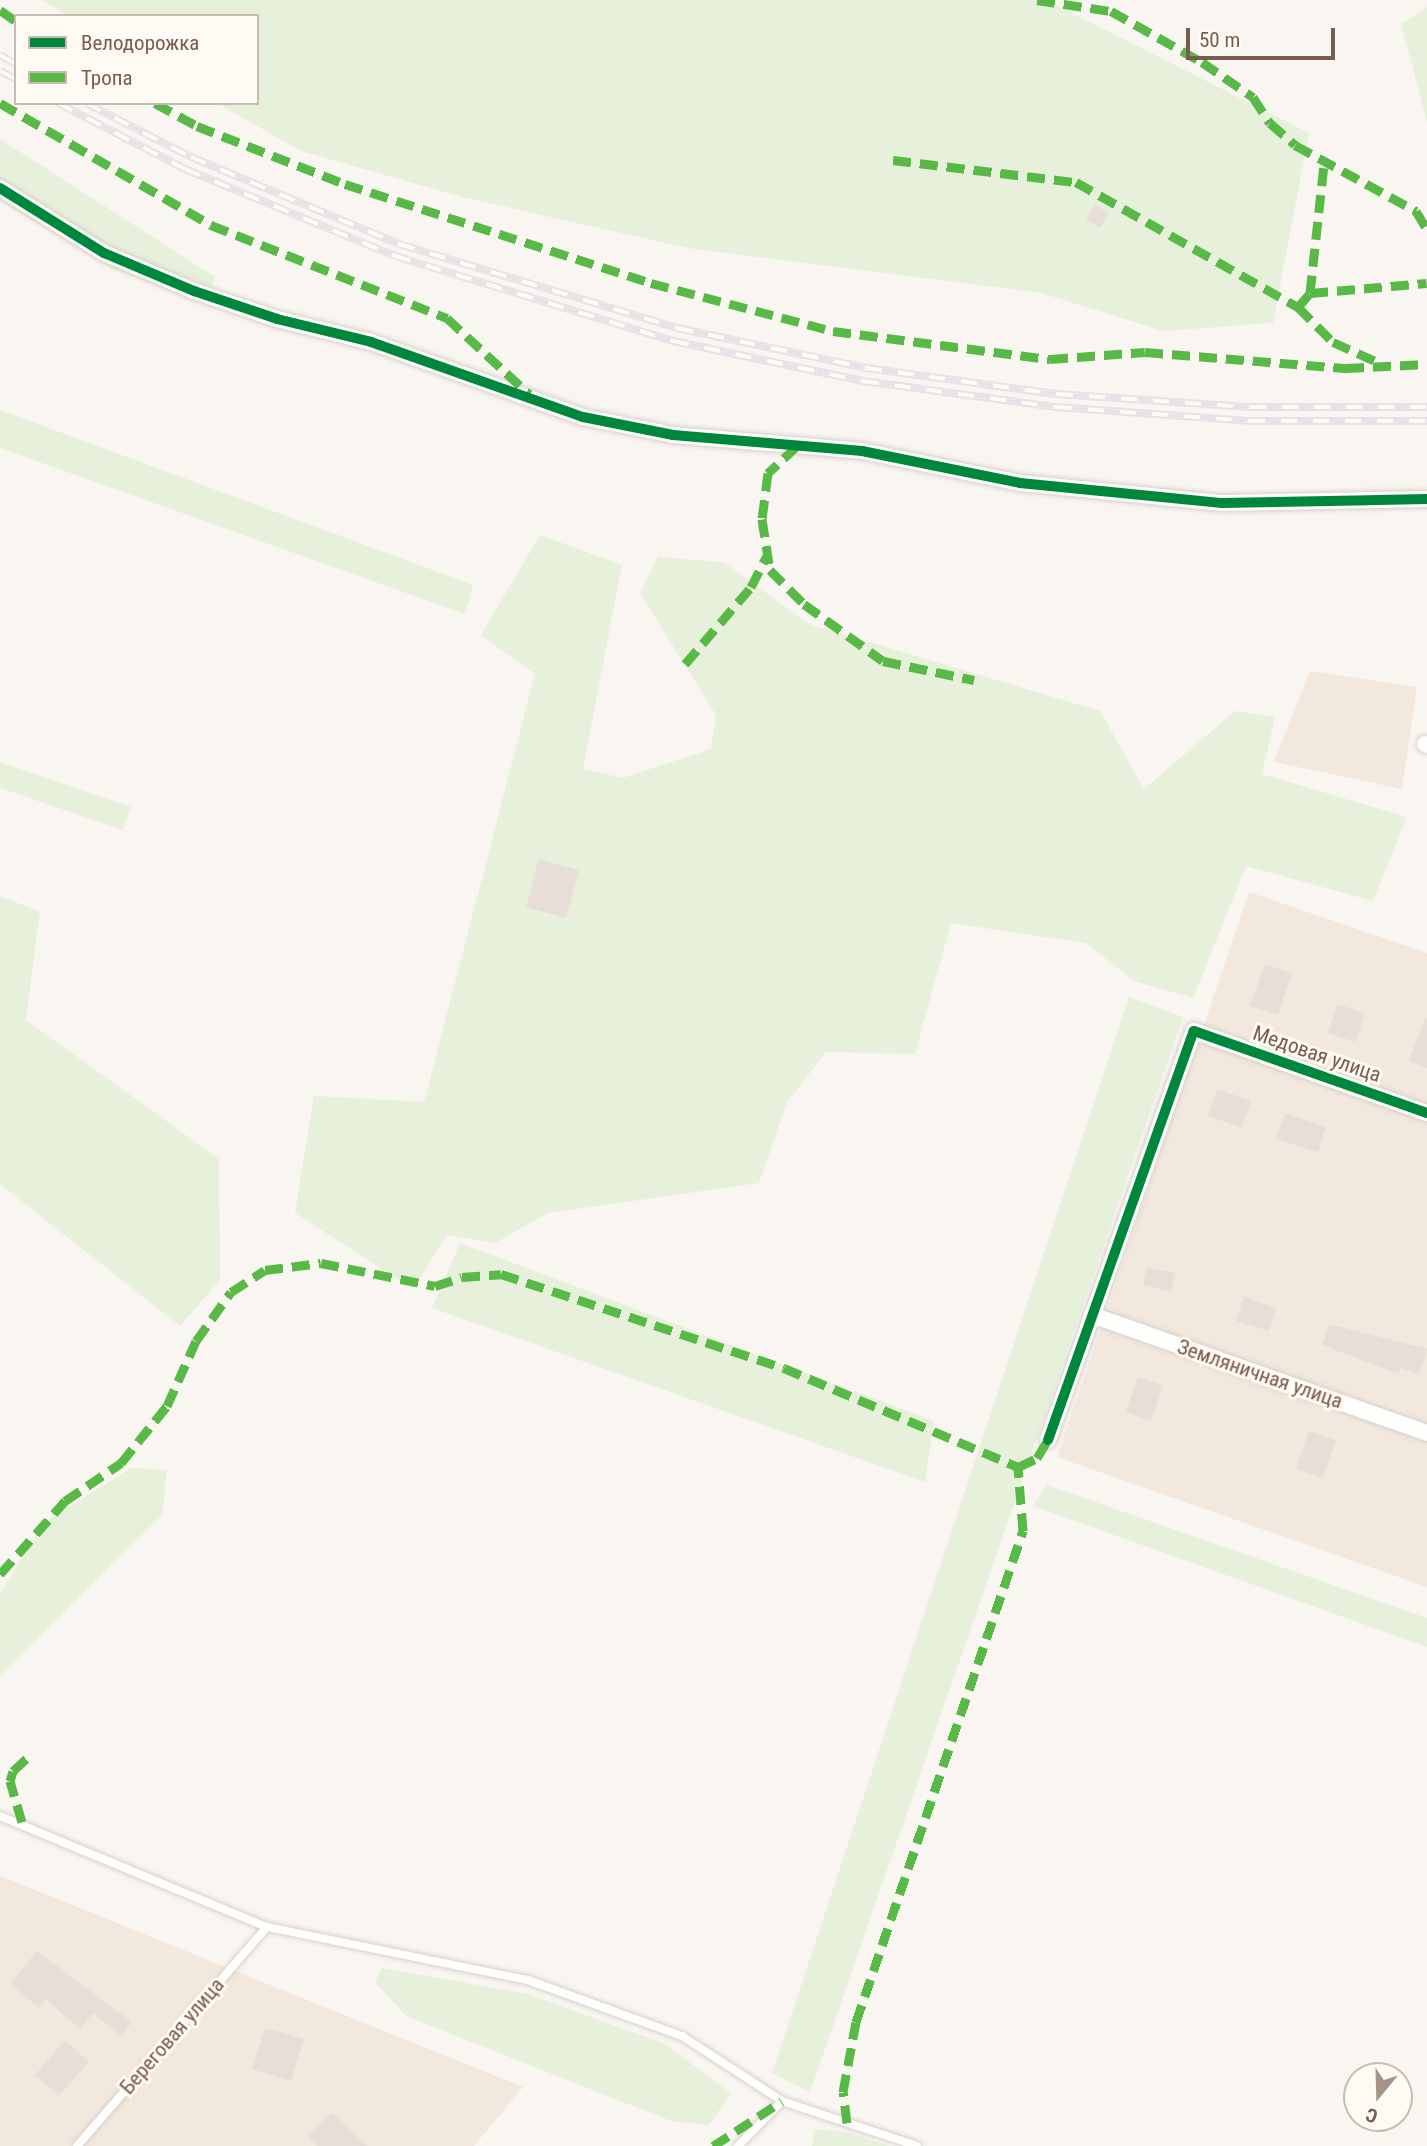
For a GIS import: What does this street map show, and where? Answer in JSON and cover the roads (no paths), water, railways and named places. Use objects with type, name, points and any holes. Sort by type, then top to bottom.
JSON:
[{"type":"street","points":[[0,188],[104,253],[194,291],[277,319],[371,342],[583,417],[673,435],[862,451],[1020,483],[1222,503],[1427,499]]},
{"type":"street","name":"Медовая улица","points":[[1092,1315],[1194,1031],[1427,1112]]},
{"type":"street","points":[[1048,1440],[1092,1315]]},
{"type":"street","name":"Земляничная улица","points":[[1092,1315],[1427,1433]]},
{"type":"lane","points":[[0,1816],[267,1927],[528,1980],[682,2036],[782,2101],[917,2146]]},
{"type":"lane","name":"Береговая улица","points":[[77,2146],[267,1927]]},
{"type":"lane","points":[[738,2146],[782,2101]]},
{"type":"railway","points":[[0,55],[14,63]]},
{"type":"railway","points":[[0,71],[14,78]]},
{"type":"railway","points":[[62,105],[185,169],[395,256],[673,341],[863,381],[1056,407],[1249,421],[1427,421]]},
{"type":"railway","points":[[90,105],[191,157],[399,244],[677,328],[866,368],[1057,394],[1250,407],[1427,407]]}]
